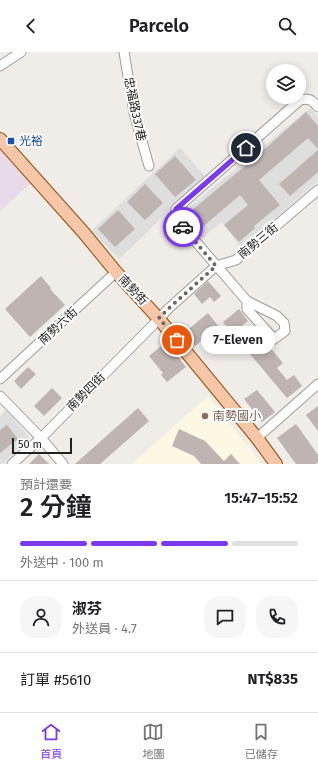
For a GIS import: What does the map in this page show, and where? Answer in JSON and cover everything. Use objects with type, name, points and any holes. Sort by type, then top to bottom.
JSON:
[{"type":"main road","name":"南勢街","points":[[0,139],[84,232],[116,272],[159,318],[257,438],[276,464]]},
{"type":"street","points":[[0,66],[21,52]]},
{"type":"street","name":"忠福路337巷","points":[[124,52],[134,113],[149,166]]},
{"type":"street","points":[[247,301],[247,309],[274,339],[285,331],[284,323],[277,316],[247,301],[177,220],[175,214],[176,209],[300,100],[306,98],[318,107]]},
{"type":"street","name":"南勢三街","points":[[159,318],[216,266],[236,260],[318,190]]},
{"type":"street","name":"南勢六街","points":[[0,379],[116,272]]},
{"type":"street","name":"南勢四街","points":[[12,464],[41,438],[159,318]]},
{"type":"street","points":[[257,438],[318,384]]},
{"type":"street","points":[[0,396],[41,438],[63,464]]},
{"type":"shaded area","points":[[310,108],[318,116],[318,181],[241,248],[222,222],[202,238],[183,212]]},
{"type":"shaded area","points":[[0,148],[32,182],[0,211]]},
{"type":"shaded area","points":[[180,148],[205,176],[119,259],[91,231]]},
{"type":"shaded area","name":"南勢國小","points":[[208,396],[262,464],[132,464]]},
{"type":"shaded area","points":[[6,410],[29,437],[3,464],[0,464],[0,416]]},
{"type":"building","points":[[306,112],[318,126],[318,149],[308,138],[259,180],[280,205],[254,226],[255,228],[239,242],[224,225],[248,205],[240,195],[199,230],[186,215],[256,157]]},
{"type":"building","points":[[318,150],[318,172],[290,196],[279,184]]},
{"type":"building","points":[[175,156],[196,180],[175,197],[155,174]]},
{"type":"building","points":[[145,184],[163,203],[145,220],[127,202]]},
{"type":"building","points":[[118,210],[135,229],[115,247],[98,229]]},
{"type":"building","points":[[41,276],[51,288],[50,289],[65,305],[30,337],[5,309]]},
{"type":"building","points":[[208,281],[221,296],[214,302],[210,297],[202,304],[194,294]]},
{"type":"building","points":[[239,309],[248,321],[242,326],[253,338],[258,333],[283,363],[277,368],[287,380],[294,375],[302,386],[287,398],[223,322]]},
{"type":"building","points":[[208,313],[219,327],[195,346],[184,333]]},
{"type":"building","points":[[166,342],[186,367],[167,382],[161,375],[163,373],[149,356]]},
{"type":"building","points":[[28,367],[36,374],[21,389],[14,381]]},
{"type":"building","points":[[52,388],[62,398],[44,416],[34,406]]},
{"type":"building","points":[[257,390],[275,412],[262,422],[244,399]]},
{"type":"building","points":[[318,406],[318,431],[306,415]]},
{"type":"building","points":[[138,408],[149,421],[100,464],[75,464]]},
{"type":"building","points":[[296,424],[318,455],[318,462],[316,464],[296,464],[277,438]]},
{"type":"building","points":[[7,425],[18,439],[0,453],[0,430]]},
{"type":"building","points":[[179,429],[205,441],[224,461],[231,454],[240,464],[201,464],[194,456],[172,446]]},
{"type":"building","points":[[39,454],[49,464],[29,464]]},
{"type":"way so far","points":[[177,340],[159,318],[216,266],[183,227]]},
{"type":"place","name":"光裕","points":[[11,141]]},
{"type":"place","name":"7-Eleven","points":[[177,340]]},
{"type":"place","name":"南勢國小","points":[[205,416]]},
{"type":"route","points":[[183,227],[177,220],[175,214],[176,209],[246,148]]}]
